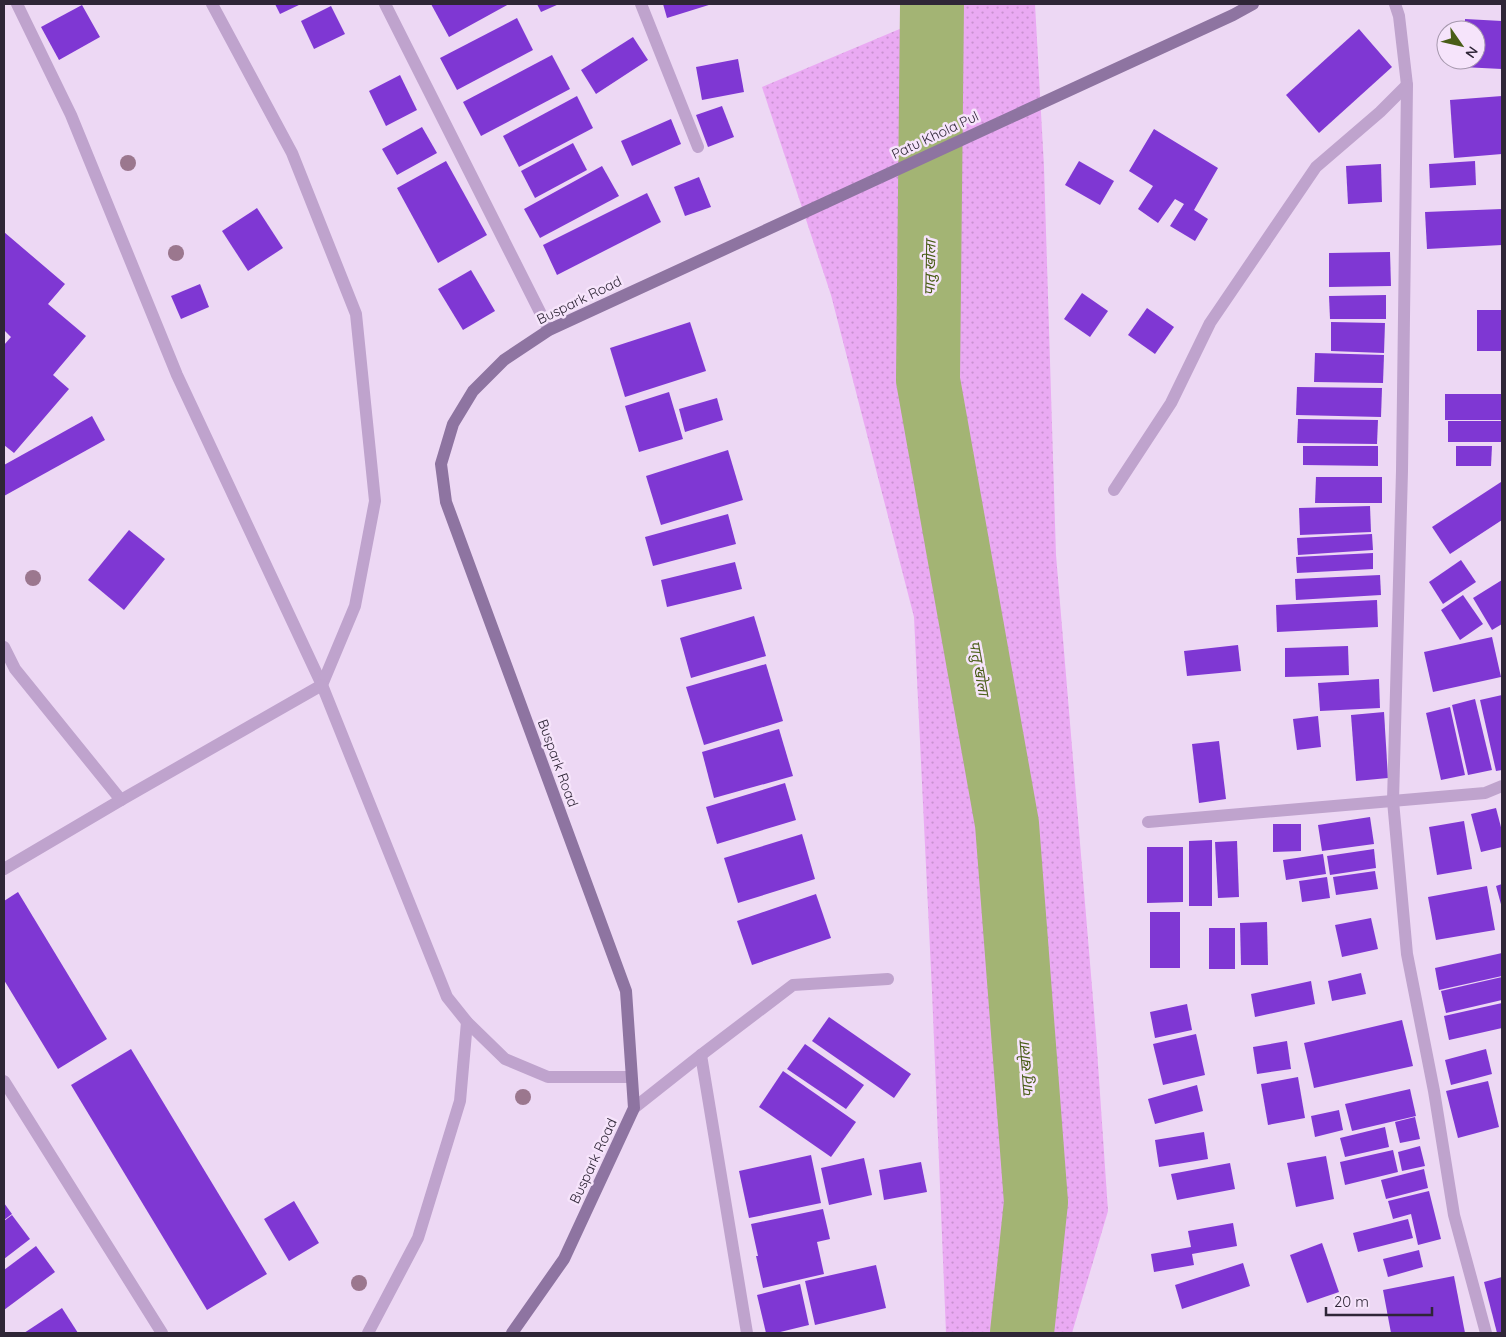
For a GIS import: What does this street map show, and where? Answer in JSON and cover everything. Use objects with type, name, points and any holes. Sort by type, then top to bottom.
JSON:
[{"type":"main road","name":"Patu Khola Pul","points":[[650,282],[1233,15],[1253,4]]},
{"type":"main road","name":"Buspark Road","points":[[512,1333],[564,1260],[634,1108],[626,991],[446,502],[441,464],[452,424],[473,391],[504,360],[549,330],[650,282]]},
{"type":"street","points":[[17,4],[71,115],[177,375],[322,685],[447,997],[467,1022],[505,1059],[548,1078],[631,1077]]},
{"type":"street","points":[[4,869],[322,685],[355,606],[375,502],[356,314],[292,153],[212,4]]},
{"type":"street","points":[[385,4],[549,330]]},
{"type":"street","points":[[641,4],[698,146]]},
{"type":"street","points":[[1396,4],[1407,85],[1402,471],[1393,801],[1407,954],[1434,1090],[1454,1216],[1486,1333]]},
{"type":"street","points":[[1114,490],[1170,403],[1210,323],[1316,167],[1380,112],[1407,85]]},
{"type":"street","points":[[4,647],[15,669],[121,800]]},
{"type":"street","points":[[1148,822],[1485,793],[1502,786]]},
{"type":"street","points":[[634,1108],[793,985],[888,979]]},
{"type":"street","points":[[368,1333],[418,1238],[460,1100],[467,1022]]},
{"type":"street","points":[[701,1055],[747,1333]]},
{"type":"street","points":[[4,1081],[162,1333]]},
{"type":"sand","points":[[959,4],[1035,4],[1044,167],[1056,555],[1096,1035],[1108,1211],[1072,1333],[946,1333],[914,617],[831,295],[762,87]]},
{"type":"building","points":[[275,4],[301,4],[280,14]]},
{"type":"building","points":[[431,4],[509,4],[449,37]]},
{"type":"building","points":[[537,4],[559,4],[541,12]]},
{"type":"building","points":[[663,4],[712,4],[667,18]]},
{"type":"building","points":[[82,5],[100,37],[59,60],[41,27]]},
{"type":"building","points":[[331,6],[345,34],[314,49],[301,21]]},
{"type":"building","points":[[517,18],[533,50],[457,90],[440,58]]},
{"type":"building","points":[[1486,20],[1502,21],[1502,69],[1486,68]]},
{"type":"building","points":[[1359,29],[1392,67],[1319,133],[1286,95]]},
{"type":"building","points":[[633,37],[648,60],[596,94],[581,70]]},
{"type":"building","points":[[552,55],[570,89],[481,136],[463,102]]},
{"type":"building","points":[[738,59],[744,92],[702,100],[696,67]]},
{"type":"building","points":[[400,75],[417,110],[386,126],[369,91]]},
{"type":"building","points":[[577,96],[593,128],[519,167],[503,136]]},
{"type":"building","points":[[1502,96],[1502,154],[1454,158],[1450,100]]},
{"type":"building","points":[[722,106],[734,137],[708,147],[696,115]]},
{"type":"building","points":[[671,119],[681,144],[632,166],[621,141]]},
{"type":"building","points":[[422,127],[437,153],[397,175],[382,149]]},
{"type":"building","points":[[1154,129],[1218,168],[1194,210],[1208,219],[1195,241],[1170,226],[1184,204],[1175,199],[1158,223],[1138,209],[1153,186],[1129,171]]},
{"type":"building","points":[[573,143],[587,170],[535,198],[521,171]]},
{"type":"building","points":[[446,161],[487,235],[438,263],[397,188]]},
{"type":"building","points":[[1079,161],[1114,181],[1100,205],[1065,185]]},
{"type":"building","points":[[1475,161],[1476,185],[1430,188],[1429,164]]},
{"type":"building","points":[[1381,164],[1382,202],[1348,204],[1346,166]]},
{"type":"building","points":[[602,166],[619,196],[540,238],[524,209]]},
{"type":"building","points":[[699,177],[711,207],[685,216],[674,187]]},
{"type":"building","points":[[647,193],[661,222],[557,275],[543,245]]},
{"type":"building","points":[[257,208],[283,248],[248,271],[222,231]]},
{"type":"building","points":[[1502,209],[1502,245],[1427,249],[1425,212]]},
{"type":"building","points":[[4,232],[65,284],[48,304],[86,336],[53,375],[69,389],[14,453],[4,445],[4,345],[11,337],[4,330]]},
{"type":"building","points":[[1390,252],[1391,286],[1329,287],[1329,253]]},
{"type":"building","points":[[471,270],[495,311],[463,330],[438,289]]},
{"type":"building","points":[[200,284],[209,307],[181,319],[171,296]]},
{"type":"building","points":[[1082,293],[1108,311],[1090,337],[1064,319]]},
{"type":"building","points":[[1386,295],[1386,319],[1330,319],[1329,296]]},
{"type":"building","points":[[1147,308],[1174,327],[1155,354],[1128,335]]},
{"type":"building","points":[[1477,310],[1502,310],[1502,351],[1477,351]]},
{"type":"building","points":[[690,322],[706,371],[625,397],[610,348]]},
{"type":"building","points":[[1331,322],[1385,323],[1384,353],[1331,351]]},
{"type":"building","points":[[1315,353],[1384,355],[1383,383],[1314,382]]},
{"type":"building","points":[[1297,387],[1382,388],[1381,417],[1296,415]]},
{"type":"building","points":[[669,392],[683,439],[639,452],[625,406]]},
{"type":"building","points":[[1445,394],[1502,394],[1502,420],[1445,420]]},
{"type":"building","points":[[717,398],[723,420],[685,432],[679,409]]},
{"type":"building","points":[[92,416],[105,440],[4,496],[4,465]]},
{"type":"building","points":[[1298,419],[1378,420],[1377,444],[1297,443]]},
{"type":"building","points":[[1448,421],[1502,421],[1502,442],[1448,442]]},
{"type":"building","points":[[1303,446],[1378,446],[1378,466],[1303,465]]},
{"type":"building","points":[[1456,446],[1492,446],[1491,466],[1456,466]]},
{"type":"building","points":[[728,450],[743,500],[661,525],[646,476]]},
{"type":"building","points":[[1316,477],[1382,477],[1382,503],[1315,503]]},
{"type":"building","points":[[1501,482],[1502,520],[1450,554],[1432,527]]},
{"type":"building","points":[[1370,506],[1371,532],[1300,535],[1299,508]]},
{"type":"building","points":[[728,514],[736,544],[653,566],[645,537]]},
{"type":"building","points":[[129,530],[165,559],[124,610],[88,580]]},
{"type":"building","points":[[1372,534],[1373,550],[1298,555],[1297,538]]},
{"type":"building","points":[[1373,553],[1373,569],[1297,573],[1296,557]]},
{"type":"building","points":[[1461,560],[1476,582],[1443,604],[1429,582]]},
{"type":"building","points":[[735,562],[742,589],[667,607],[661,580]]},
{"type":"building","points":[[1380,575],[1381,595],[1296,600],[1295,579]]},
{"type":"building","points":[[1502,580],[1502,624],[1492,630],[1473,598]]},
{"type":"building","points":[[1463,595],[1483,624],[1460,640],[1441,610]]},
{"type":"building","points":[[1377,600],[1378,627],[1277,632],[1276,605]]},
{"type":"building","points":[[754,616],[766,656],[691,678],[680,638]]},
{"type":"building","points":[[1492,637],[1501,677],[1433,692],[1424,652]]},
{"type":"building","points":[[1238,645],[1241,671],[1187,676],[1184,651]]},
{"type":"building","points":[[1348,646],[1349,675],[1285,677],[1285,648]]},
{"type":"building","points":[[766,664],[783,721],[704,745],[686,687]]},
{"type":"building","points":[[1379,679],[1380,708],[1320,711],[1318,683]]},
{"type":"building","points":[[1502,695],[1502,770],[1496,771],[1480,700]]},
{"type":"building","points":[[1475,699],[1492,770],[1468,775],[1452,705]]},
{"type":"building","points":[[1450,707],[1465,775],[1441,780],[1426,713]]},
{"type":"building","points":[[1384,712],[1388,778],[1356,781],[1351,715]]},
{"type":"building","points":[[1318,716],[1321,747],[1297,750],[1293,719]]},
{"type":"building","points":[[779,729],[793,776],[714,798],[702,752]]},
{"type":"building","points":[[1219,741],[1226,799],[1199,803],[1192,744]]},
{"type":"building","points":[[785,783],[796,820],[717,844],[706,807]]},
{"type":"building","points":[[1496,808],[1502,831],[1502,847],[1481,852],[1471,814]]},
{"type":"building","points":[[1370,817],[1374,844],[1322,851],[1318,825]]},
{"type":"building","points":[[1464,821],[1472,869],[1437,875],[1429,827]]},
{"type":"building","points":[[1273,824],[1301,824],[1301,851],[1273,852]]},
{"type":"building","points":[[802,834],[815,879],[738,903],[724,858]]},
{"type":"building","points":[[1212,840],[1212,906],[1189,906],[1189,841]]},
{"type":"building","points":[[1237,841],[1239,897],[1218,898],[1215,842]]},
{"type":"building","points":[[1147,847],[1183,847],[1183,902],[1147,903]]},
{"type":"building","points":[[1374,849],[1376,868],[1330,875],[1327,856]]},
{"type":"building","points":[[1323,854],[1326,874],[1286,880],[1283,860]]},
{"type":"building","points":[[1375,871],[1378,889],[1336,895],[1333,877]]},
{"type":"building","points":[[1327,877],[1330,898],[1302,902],[1299,881]]},
{"type":"building","points":[[1502,884],[1502,908],[1496,886]]},
{"type":"building","points":[[1487,886],[1495,930],[1436,940],[1428,897]]},
{"type":"building","points":[[18,892],[107,1039],[58,1069],[4,980],[4,901]]},
{"type":"building","points":[[816,894],[831,938],[752,965],[737,921]]},
{"type":"building","points":[[1150,912],[1180,912],[1180,968],[1150,968]]},
{"type":"building","points":[[1371,918],[1378,949],[1342,957],[1335,925]]},
{"type":"building","points":[[1267,922],[1268,965],[1241,965],[1240,923]]},
{"type":"building","points":[[1209,928],[1235,928],[1235,969],[1209,969]]},
{"type":"building","points":[[1502,953],[1502,976],[1439,990],[1435,968]]},
{"type":"building","points":[[1361,973],[1366,994],[1332,1001],[1328,981]]},
{"type":"building","points":[[1502,977],[1502,1000],[1446,1013],[1441,991]]},
{"type":"building","points":[[1311,981],[1315,1004],[1255,1017],[1251,994]]},
{"type":"building","points":[[1502,1003],[1502,1028],[1449,1040],[1444,1016]]},
{"type":"building","points":[[1187,1004],[1192,1030],[1155,1038],[1150,1012]]},
{"type":"building","points":[[829,1017],[911,1074],[894,1098],[812,1041]]},
{"type":"building","points":[[1402,1020],[1413,1066],[1314,1088],[1304,1043]]},
{"type":"building","points":[[1196,1034],[1205,1075],[1163,1085],[1153,1044]]},
{"type":"building","points":[[1287,1041],[1291,1069],[1257,1074],[1253,1047]]},
{"type":"building","points":[[805,1044],[864,1085],[846,1109],[787,1069]]},
{"type":"building","points":[[131,1049],[267,1274],[207,1310],[71,1085]]},
{"type":"building","points":[[1486,1049],[1492,1074],[1451,1085],[1445,1060]]},
{"type":"building","points":[[783,1071],[856,1122],[831,1157],[759,1107]]},
{"type":"building","points":[[1298,1077],[1305,1118],[1268,1125],[1261,1084]]},
{"type":"building","points":[[1488,1081],[1499,1127],[1458,1138],[1446,1091]]},
{"type":"building","points":[[1197,1085],[1203,1111],[1155,1124],[1148,1099]]},
{"type":"building","points":[[1410,1089],[1416,1116],[1352,1131],[1345,1104]]},
{"type":"building","points":[[1339,1110],[1343,1130],[1315,1137],[1311,1116]]},
{"type":"building","points":[[1415,1117],[1420,1139],[1400,1143],[1395,1122]]},
{"type":"building","points":[[1385,1127],[1389,1147],[1345,1157],[1340,1138]]},
{"type":"building","points":[[1204,1132],[1208,1159],[1159,1167],[1155,1140]]},
{"type":"building","points":[[1420,1146],[1425,1166],[1402,1171],[1398,1152]]},
{"type":"building","points":[[1393,1150],[1398,1172],[1345,1185],[1340,1162]]},
{"type":"building","points":[[811,1155],[821,1203],[749,1218],[739,1171]]},
{"type":"building","points":[[1326,1156],[1334,1199],[1296,1207],[1287,1163]]},
{"type":"building","points":[[864,1158],[872,1195],[829,1205],[821,1168]]},
{"type":"building","points":[[921,1162],[927,1192],[884,1200],[879,1170]]},
{"type":"building","points":[[1230,1163],[1235,1189],[1177,1200],[1171,1174]]},
{"type":"building","points":[[1424,1169],[1428,1188],[1386,1199],[1381,1180]]},
{"type":"building","points":[[1429,1191],[1441,1239],[1418,1245],[1411,1214],[1393,1219],[1388,1201]]},
{"type":"building","points":[[294,1201],[319,1243],[289,1261],[264,1219]]},
{"type":"building","points":[[4,1203],[12,1214],[4,1220]]},
{"type":"building","points":[[823,1209],[830,1239],[817,1242],[824,1274],[763,1288],[751,1224]]},
{"type":"building","points":[[12,1215],[30,1239],[4,1259],[4,1221]]},
{"type":"building","points":[[1408,1219],[1413,1238],[1358,1252],[1353,1233]]},
{"type":"building","points":[[1233,1223],[1237,1246],[1192,1254],[1194,1265],[1154,1272],[1151,1254],[1191,1247],[1188,1231]]},
{"type":"building","points":[[1322,1243],[1339,1292],[1307,1303],[1290,1255]]},
{"type":"building","points":[[36,1246],[55,1272],[4,1310],[4,1270]]},
{"type":"building","points":[[1419,1250],[1423,1267],[1388,1277],[1383,1259]]},
{"type":"building","points":[[1243,1263],[1250,1286],[1182,1309],[1175,1285]]},
{"type":"building","points":[[876,1265],[886,1308],[815,1325],[805,1281]]},
{"type":"building","points":[[1454,1276],[1465,1333],[1391,1333],[1383,1290]]},
{"type":"building","points":[[1502,1277],[1502,1333],[1497,1333],[1484,1282]]},
{"type":"building","points":[[800,1284],[809,1325],[776,1333],[766,1333],[757,1295]]},
{"type":"building","points":[[62,1308],[78,1333],[24,1333]]},
{"type":"waterway","name":"पातु खोला","points":[[932,4],[928,380],[1007,824],[1036,1202],[1022,1333]]}]
